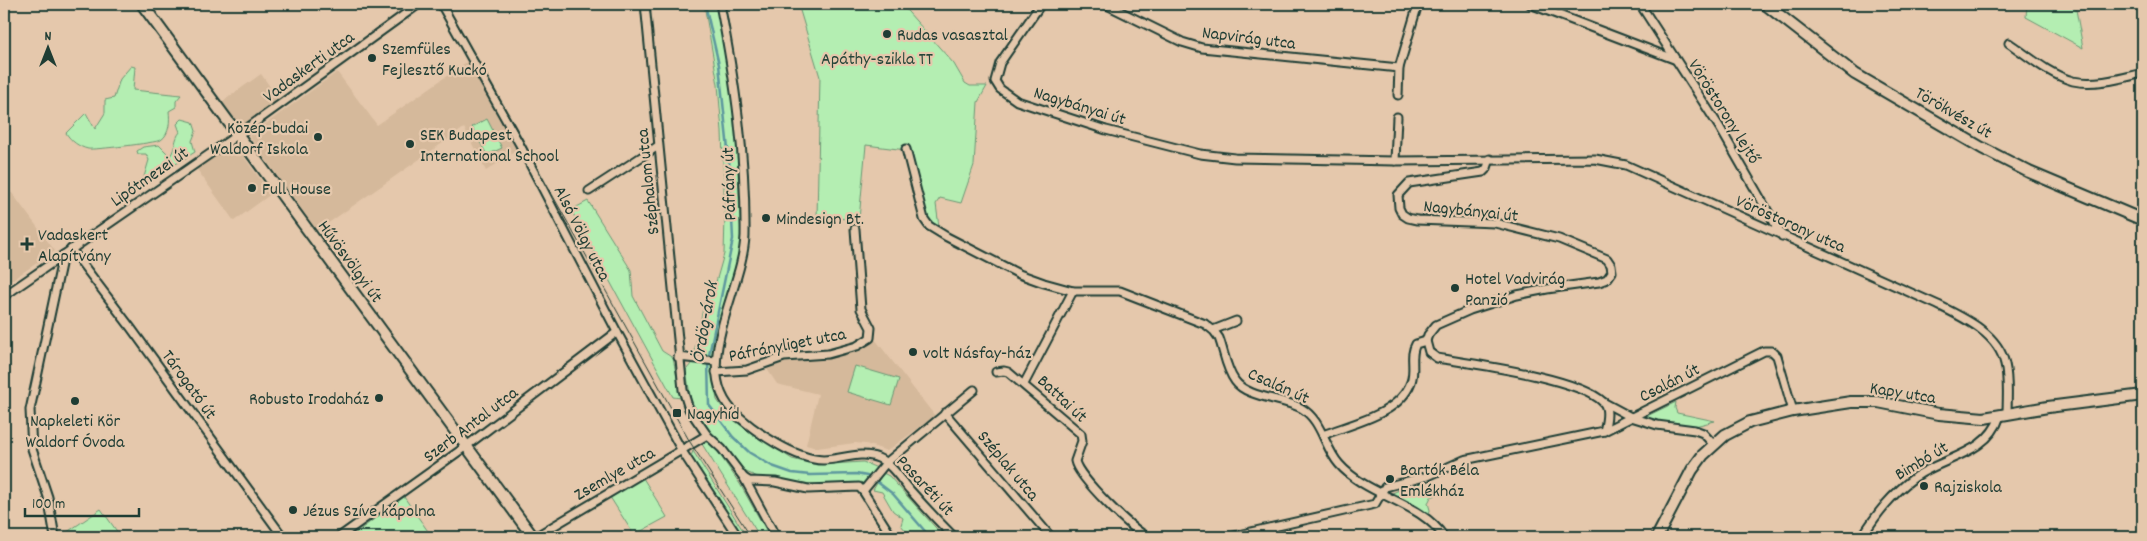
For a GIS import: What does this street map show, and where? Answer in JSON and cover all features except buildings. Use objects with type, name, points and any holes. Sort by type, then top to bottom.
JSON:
[{"type":"street","name":"Hűvösvölgyi út","points":[[142,4],[465,447],[534,537]]},
{"type":"street","name":"Vadaskerti utca","points":[[238,134],[419,4]]},
{"type":"street","name":"Alsó Völgy utca","points":[[441,4],[519,143],[617,332],[682,451],[738,537]]},
{"type":"street","name":"Széphalom utca","points":[[645,4],[678,357],[685,399],[689,409],[707,435],[722,449],[744,478],[776,537]]},
{"type":"street","name":"Páfrány út","points":[[716,361],[726,313],[743,255],[745,236],[741,134],[732,66],[720,4]]},
{"type":"street","name":"Nagybányai út","points":[[1041,4],[996,71],[996,81],[1000,90],[1017,101],[1106,130],[1200,154],[1235,158],[1395,161],[1490,159],[1487,168],[1483,172],[1408,183],[1398,195],[1399,208],[1402,214],[1417,220],[1495,223],[1559,239],[1607,259],[1611,265],[1612,272],[1607,279],[1599,282],[1547,288],[1517,295],[1470,310],[1436,325],[1426,341]]},
{"type":"street","name":"Napvirág utca","points":[[1104,4],[1182,42],[1202,48],[1399,68]]},
{"type":"street","points":[[1398,95],[1399,68],[1418,4]]},
{"type":"street","points":[[1530,4],[1674,60]]},
{"type":"street","name":"Vöröstorony lejtő","points":[[1640,4],[1674,60],[1720,128],[1782,236]]},
{"type":"street","name":"Törökvész út","points":[[1766,4],[1855,74],[1982,148],[2029,172],[2143,220]]},
{"type":"street","points":[[2009,43],[2056,74],[2075,81],[2123,78],[2143,73]]},
{"type":"street","points":[[1395,161],[1397,117]]},
{"type":"street","name":"Lipótmezei út","points":[[4,296],[238,134]]},
{"type":"street","points":[[589,191],[658,146]]},
{"type":"street","points":[[906,149],[924,218],[930,226],[947,237],[1019,274],[1073,291],[1120,291],[1199,322],[1213,330],[1236,321]]},
{"type":"street","name":"Vöröstorony utca","points":[[1490,159],[1609,160],[1648,173],[1782,236],[1938,305],[1981,329],[2001,352],[2007,381],[2003,415]]},
{"type":"street","name":"Páfrányliget utca","points":[[716,372],[747,370],[784,357],[828,354],[857,346],[870,338],[871,328],[861,310],[855,229]]},
{"type":"street","name":"Tárogató út","points":[[71,249],[131,328],[282,537]]},
{"type":"street","points":[[56,537],[48,497],[32,449],[30,410],[63,255]]},
{"type":"street","name":"Battai út","points":[[1073,291],[1024,384],[1081,434],[1082,441],[1075,461],[1081,474],[1125,520],[1148,537]]},
{"type":"street","name":"Csalán út","points":[[1213,330],[1219,338],[1235,382],[1253,392],[1302,408],[1311,417],[1323,435],[1339,464],[1380,494],[1385,487],[1428,476],[1464,460],[1604,431],[1764,351],[1772,351],[1776,356],[1793,411]]},
{"type":"street","name":"Szerb Antal utca","points":[[339,537],[465,447],[617,332]]},
{"type":"street","points":[[1323,435],[1376,415],[1401,399],[1409,388],[1414,373],[1412,351],[1416,344],[1426,341],[1433,356],[1549,380],[1585,392],[1632,417],[1657,425],[1695,430],[1703,433],[1714,445]]},
{"type":"street","points":[[678,357],[716,361]]},
{"type":"street","name":"Pasaréti út","points":[[716,361],[716,372],[721,394],[729,407],[743,420],[794,453],[824,460],[868,455],[886,463],[954,537]]},
{"type":"street","points":[[996,372],[1008,372],[1024,384]]},
{"type":"street","points":[[866,488],[886,463],[974,390]]},
{"type":"street","name":"Kapy utca","points":[[1657,537],[1692,470],[1714,445],[1726,435],[1750,422],[1793,411],[1851,402],[1878,402],[1962,417],[1984,418],[2048,407],[2143,395]]},
{"type":"street","points":[[1603,402],[1607,414],[1604,431]]},
{"type":"street","name":"Széplak utca","points":[[945,413],[1051,537]]},
{"type":"street","name":"Bimbó út","points":[[1862,537],[1878,513],[1898,490],[1923,473],[1976,447],[1991,436],[2003,415]]},
{"type":"street","name":"Zsemlye utca","points":[[534,537],[707,435]]},
{"type":"street","points":[[744,478],[749,481],[775,482],[808,489],[853,486],[866,488]]},
{"type":"street","points":[[866,488],[892,537]]},
{"type":"street","points":[[1228,537],[1375,504],[1380,494],[1432,521],[1444,537]]},
{"type":"street","points":[[1271,528],[1277,537]]},
{"type":"shaded area","points":[[468,61],[517,150],[486,171],[464,128],[317,231],[249,136],[337,72],[377,125]]},
{"type":"shaded area","points":[[261,74],[283,105],[233,142],[271,194],[234,221],[191,161],[239,126],[222,102]]},
{"type":"shaded area","name":"Vadaskert Alapítvány","points":[[4,191],[12,193],[55,251],[4,285]]},
{"type":"shaded area","points":[[875,339],[935,416],[887,451],[866,444],[855,443],[817,448],[806,445],[818,394],[777,384],[767,369],[785,362],[816,359],[855,349]]},
{"type":"green space","points":[[704,4],[717,4],[730,77],[736,126],[741,241],[737,264],[723,307],[711,365],[717,400],[730,418],[792,459],[817,465],[863,462],[877,468],[865,484],[812,484],[758,477],[746,472],[709,431],[691,401],[686,370],[692,363],[704,304],[716,282],[724,254],[725,217],[722,131],[718,85]]},
{"type":"green space","name":"Apáthy-szikla TT","points":[[798,4],[901,4],[954,64],[965,83],[970,86],[987,86],[978,102],[974,165],[961,203],[940,198],[936,204],[939,227],[929,220],[906,150],[866,145],[859,219],[817,218],[820,77]]},
{"type":"green space","points":[[2027,4],[2075,4],[2083,48],[2026,17]]},
{"type":"green space","points":[[131,66],[135,67],[133,90],[181,95],[176,101],[176,107],[169,111],[169,127],[164,137],[161,140],[148,143],[93,149],[85,148],[70,139],[66,133],[86,113],[95,129],[105,113],[105,100],[114,98],[120,79]]},
{"type":"green space","points":[[182,119],[193,122],[196,131],[192,141],[195,152],[150,180],[144,177],[149,160],[146,154],[138,154],[137,151],[143,147],[159,145],[170,156],[180,132],[177,124]]},
{"type":"green space","points":[[487,119],[502,148],[487,155],[472,127]]},
{"type":"green space","points":[[588,201],[631,270],[633,296],[662,351],[673,358],[681,398],[673,397],[571,210]]},
{"type":"green space","points":[[855,366],[899,379],[891,405],[847,392]]},
{"type":"green space","points":[[1676,402],[1675,408],[1677,413],[1715,421],[1695,426],[1664,422],[1645,417]]},
{"type":"green space","points":[[706,442],[713,445],[740,484],[770,537],[760,537],[702,444]]},
{"type":"green space","points":[[693,451],[747,537],[742,537],[692,463],[690,459]]},
{"type":"green space","points":[[883,473],[889,476],[944,537],[917,537],[910,531],[906,531],[901,525],[903,518],[893,511],[882,492],[873,490]]},
{"type":"green space","points":[[643,478],[667,517],[634,535],[610,497]]},
{"type":"green space","points":[[1423,480],[1436,495],[1431,497],[1428,503],[1429,517],[1393,499],[1390,494]]},
{"type":"green space","points":[[404,497],[432,537],[350,537]]},
{"type":"green space","points":[[101,509],[121,537],[60,537]]},
{"type":"waterway","name":"Ördög-árok","points":[[705,4],[719,65],[729,159],[733,239],[708,360],[709,405],[733,437],[750,453],[772,466],[792,473],[810,475],[856,474],[867,476],[876,481],[893,494],[930,537]]},
{"type":"tram line","points":[[446,4],[690,442],[751,537]]},
{"type":"place","name":"Rudas vasasztal","points":[[887,34]]},
{"type":"place","name":"Szemfüles Fejlesztő Kuckó","points":[[372,58]]},
{"type":"place","name":"Közép-budai Waldorf Iskola","points":[[318,137]]},
{"type":"place","name":"SEK Budapest International School","points":[[410,144]]},
{"type":"place","name":"Full House","points":[[252,188]]},
{"type":"place","name":"Mindesign Bt.","points":[[766,218]]},
{"type":"place","name":"Vadaskert Alapítvány","points":[[27,244]]},
{"type":"place","name":"Hotel Vadvirág Panzió","points":[[1455,288]]},
{"type":"place","name":"volt Násfay-ház","points":[[913,352]]},
{"type":"place","name":"Robusto Irodaház","points":[[379,398]]},
{"type":"place","name":"Napkeleti Kör Waldorf Óvoda","points":[[75,401]]},
{"type":"place","name":"Nagyhíd","points":[[677,413]]},
{"type":"place","name":"Bartók Béla Emlékház","points":[[1390,479]]},
{"type":"place","name":"Rajziskola","points":[[1924,486]]},
{"type":"place","name":"Jézus Szíve kápolna","points":[[293,510]]}]
